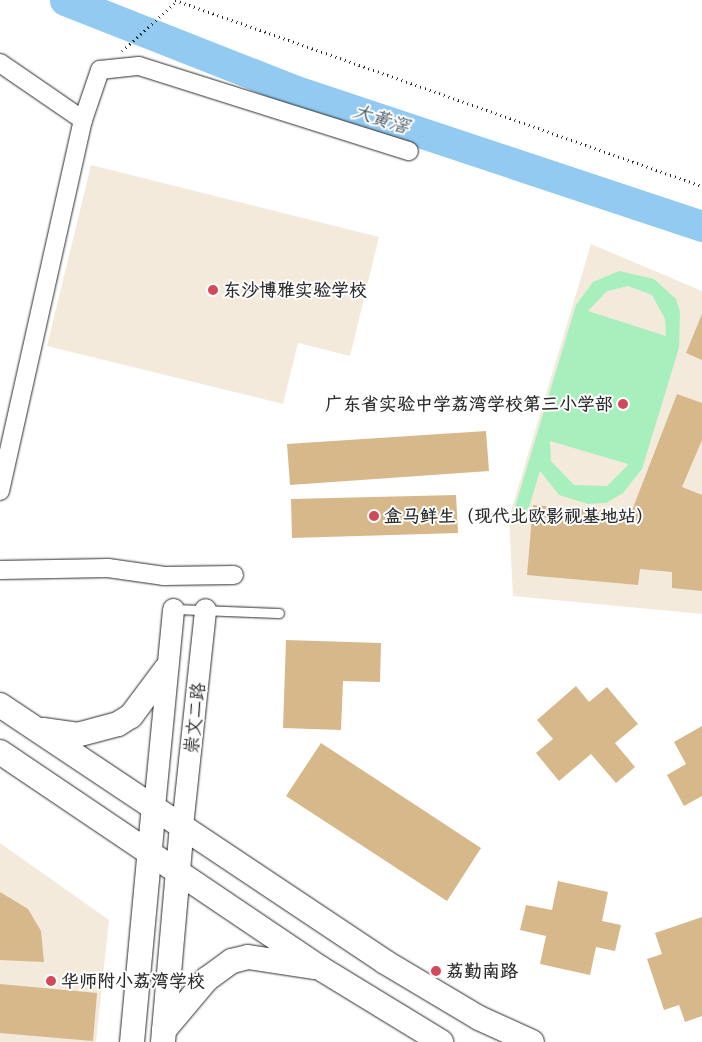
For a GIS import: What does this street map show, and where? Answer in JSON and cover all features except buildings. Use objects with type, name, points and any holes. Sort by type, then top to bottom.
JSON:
[{"type":"main road","points":[[36,729],[77,735],[118,724],[131,716],[166,669]]},
{"type":"main road","points":[[0,705],[409,977],[479,1018],[532,1042]]},
{"type":"main road","points":[[0,752],[320,968],[441,1042]]},
{"type":"main road","points":[[132,1042],[154,808]]},
{"type":"main road","points":[[163,1036],[182,826]]},
{"type":"main road","points":[[163,1036],[207,979],[232,961],[248,957],[320,968]]},
{"type":"street","points":[[0,63],[83,120]]},
{"type":"street","points":[[0,491],[83,120],[100,70],[139,66],[409,151]]},
{"type":"street","points":[[0,570],[108,568],[164,576],[234,574]]},
{"type":"street","name":"崇文二路","points":[[154,808],[173,609]]},
{"type":"street","name":"崇文二路","points":[[182,826],[205,609]]},
{"type":"lane","points":[[173,609],[279,613]]},
{"type":"path","points":[[100,70],[176,0],[702,186]]},
{"type":"shaded area","name":"东沙博雅实验学校","points":[[91,165],[379,237],[350,356],[298,343],[283,404],[47,346]]},
{"type":"shaded area","name":"广东省实验中学荔湾学校第三小学部","points":[[591,244],[702,291],[702,614],[513,596],[509,518]]},
{"type":"shaded area","name":"华师附小荔湾学校","points":[[0,843],[109,920],[96,1042],[0,1042]]},
{"type":"green space","points":[[619,271],[654,279],[676,299],[680,312],[679,348],[642,469],[623,493],[606,503],[588,504],[559,495],[540,471],[527,514],[514,510],[576,305],[593,282]],"holes":[[[628,286],[652,295],[665,319],[666,336],[588,311],[607,291]],[[550,441],[628,464],[628,465],[607,486],[574,485],[551,461]]]},
{"type":"waterway","name":"大黄滘","points":[[65,0],[296,91],[702,226]]},
{"type":"place","name":"东沙博雅实验学校","points":[[213,290]]},
{"type":"place","name":"广东省实验中学荔湾学校第三小学部","points":[[623,404]]},
{"type":"place","name":"盒马鲜生（现代北欧影视基地站）","points":[[374,516]]},
{"type":"place","name":"荔勤南路","points":[[436,971]]},
{"type":"place","name":"华师附小荔湾学校","points":[[51,981]]}]
